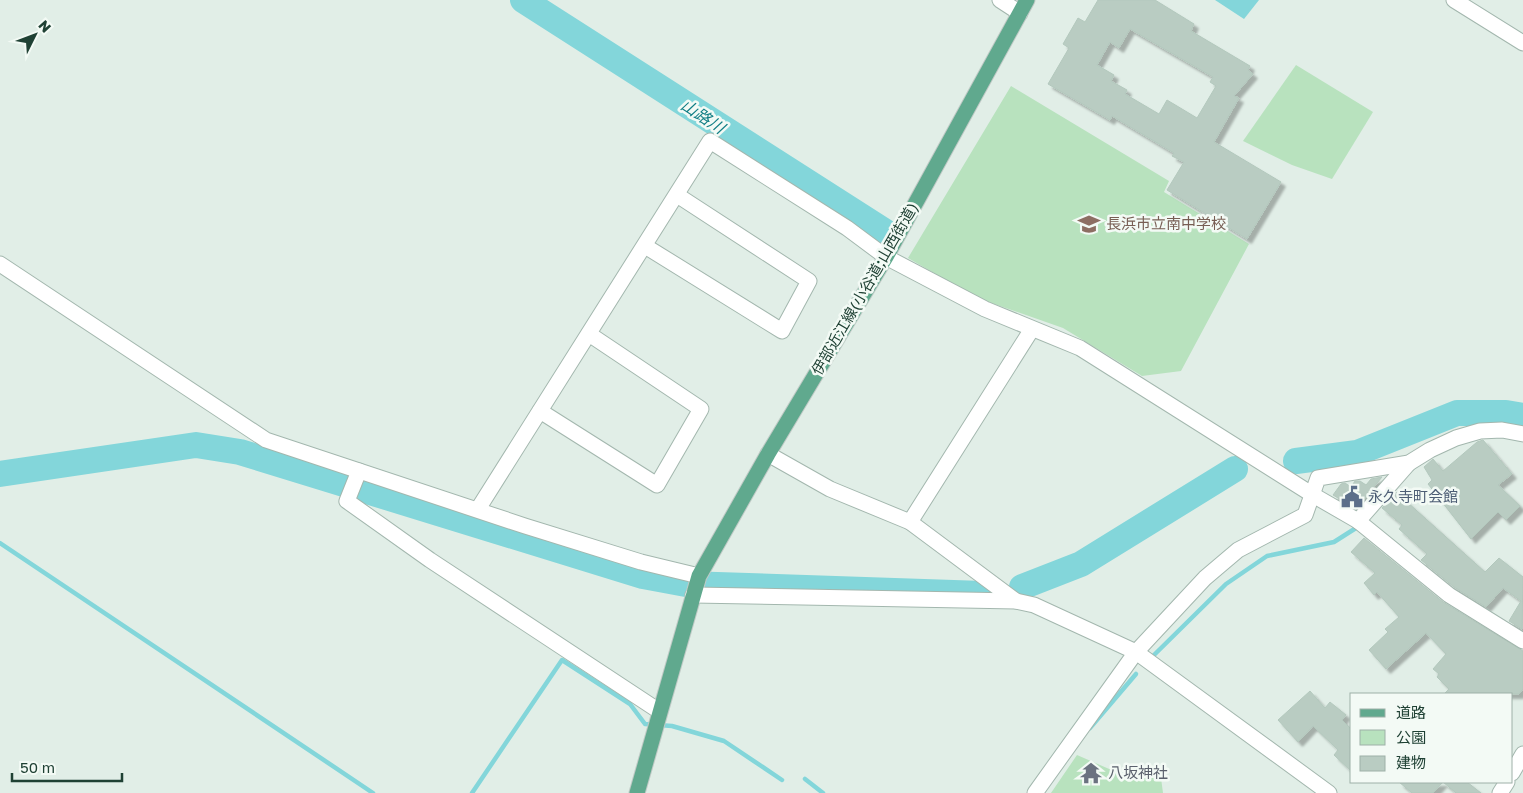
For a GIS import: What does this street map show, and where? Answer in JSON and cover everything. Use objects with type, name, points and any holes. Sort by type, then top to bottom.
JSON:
[{"type":"main road","name":"伊部近江線(小谷道;山西街道)","points":[[637,793],[699,576],[768,454],[886,257],[1024,6]]},
{"type":"street","points":[[1000,0],[1024,6]]},
{"type":"street","points":[[1454,0],[1523,42]]},
{"type":"street","points":[[478,510],[710,141],[847,228],[886,257],[985,310],[1080,348],[1313,495],[1358,521],[1449,594],[1523,641]]},
{"type":"street","points":[[645,246],[782,331],[810,281],[677,195]]},
{"type":"street","points":[[0,264],[266,440],[641,562],[699,576]]},
{"type":"street","points":[[910,522],[1032,328]]},
{"type":"street","points":[[540,411],[657,485],[701,409],[589,334]]},
{"type":"street","points":[[1358,521],[1409,463],[1430,450],[1480,431],[1502,430],[1523,434]]},
{"type":"street","points":[[768,454],[830,489],[910,522],[1016,600]]},
{"type":"street","points":[[1035,793],[1136,652],[1205,578],[1238,550],[1305,515],[1318,478],[1409,463]]},
{"type":"street","points":[[359,471],[347,501],[430,560],[660,711]]},
{"type":"street","points":[[693,593],[1016,600],[1034,605],[1136,652],[1329,793]]},
{"type":"street","points":[[1513,771],[1523,755]]},
{"type":"green space","points":[[1296,65],[1373,112],[1332,179],[1292,165],[1243,141]]},
{"type":"green space","points":[[1011,86],[1169,181],[1164,192],[1249,244],[1181,371],[1142,376],[1063,328],[977,298],[908,258]]},
{"type":"green space","name":"八坂神社","points":[[1077,755],[1123,775],[1145,771],[1161,778],[1163,793],[1051,793]]},
{"type":"water","points":[[1215,0],[1259,0],[1244,19]]},
{"type":"building","points":[[1098,0],[1155,0],[1194,24],[1191,31],[1250,66],[1248,70],[1253,74],[1234,96],[1239,98],[1214,142],[1281,182],[1247,239],[1167,190],[1184,162],[1172,156],[1174,153],[1112,116],[1110,120],[1048,84],[1069,48],[1063,44],[1078,18],[1085,22]],"holes":[[[1130,29],[1213,77],[1210,82],[1216,86],[1197,118],[1167,100],[1159,114],[1125,94],[1127,90],[1111,81],[1114,75],[1097,65],[1110,42],[1119,48]]]},
{"type":"building","points":[[1483,440],[1512,474],[1498,485],[1520,506],[1506,520],[1498,512],[1471,539],[1428,484],[1432,480],[1424,467],[1433,459],[1443,471],[1477,442]]},
{"type":"building","name":"永久寺町会館","points":[[1382,477],[1356,509],[1333,495],[1341,484],[1345,483],[1351,487],[1355,481],[1360,481],[1366,485],[1371,479]]},
{"type":"building","points":[[1396,492],[1485,572],[1499,558],[1523,577],[1522,629],[1509,621],[1521,601],[1503,588],[1486,607],[1454,587],[1421,560],[1427,554],[1399,529],[1402,525],[1382,508]]},
{"type":"building","points":[[1364,538],[1443,602],[1523,651],[1523,689],[1519,694],[1445,693],[1449,689],[1437,677],[1439,674],[1433,669],[1446,654],[1426,633],[1386,669],[1369,650],[1388,632],[1385,629],[1399,617],[1377,592],[1374,595],[1364,583],[1375,573],[1351,552]]},
{"type":"building","points":[[1310,691],[1325,708],[1330,702],[1346,715],[1342,720],[1350,728],[1350,770],[1334,755],[1338,750],[1313,726],[1298,742],[1278,720]]},
{"type":"building","points":[[1400,783],[1442,783],[1433,793],[1412,793]]},
{"type":"building","points":[[1444,783],[1468,783],[1481,793],[1456,793]]},
{"type":"waterway","name":"山路川","points":[[523,0],[884,231]]},
{"type":"waterway","points":[[1296,461],[1357,453],[1457,413],[1506,413],[1523,416]]},
{"type":"waterway","points":[[0,474],[196,445],[240,452],[643,576],[686,584],[983,594]]},
{"type":"waterway","points":[[1022,587],[1081,564],[1235,469]]},
{"type":"waterway","points":[[1154,655],[1226,584],[1267,556],[1334,542],[1356,528]]},
{"type":"waterway","points":[[0,543],[373,793]]},
{"type":"waterway","points":[[472,793],[562,660],[630,704],[645,724],[672,726],[724,741],[782,780]]},
{"type":"waterway","points":[[1090,728],[1136,674]]},
{"type":"waterway","points":[[805,779],[823,793]]},
{"type":"place","name":"長浜市立南中学校","points":[[1089,224]]},
{"type":"place","name":"永久寺町会館","points":[[1352,497]]},
{"type":"place","name":"八坂神社","points":[[1091,773]]}]
